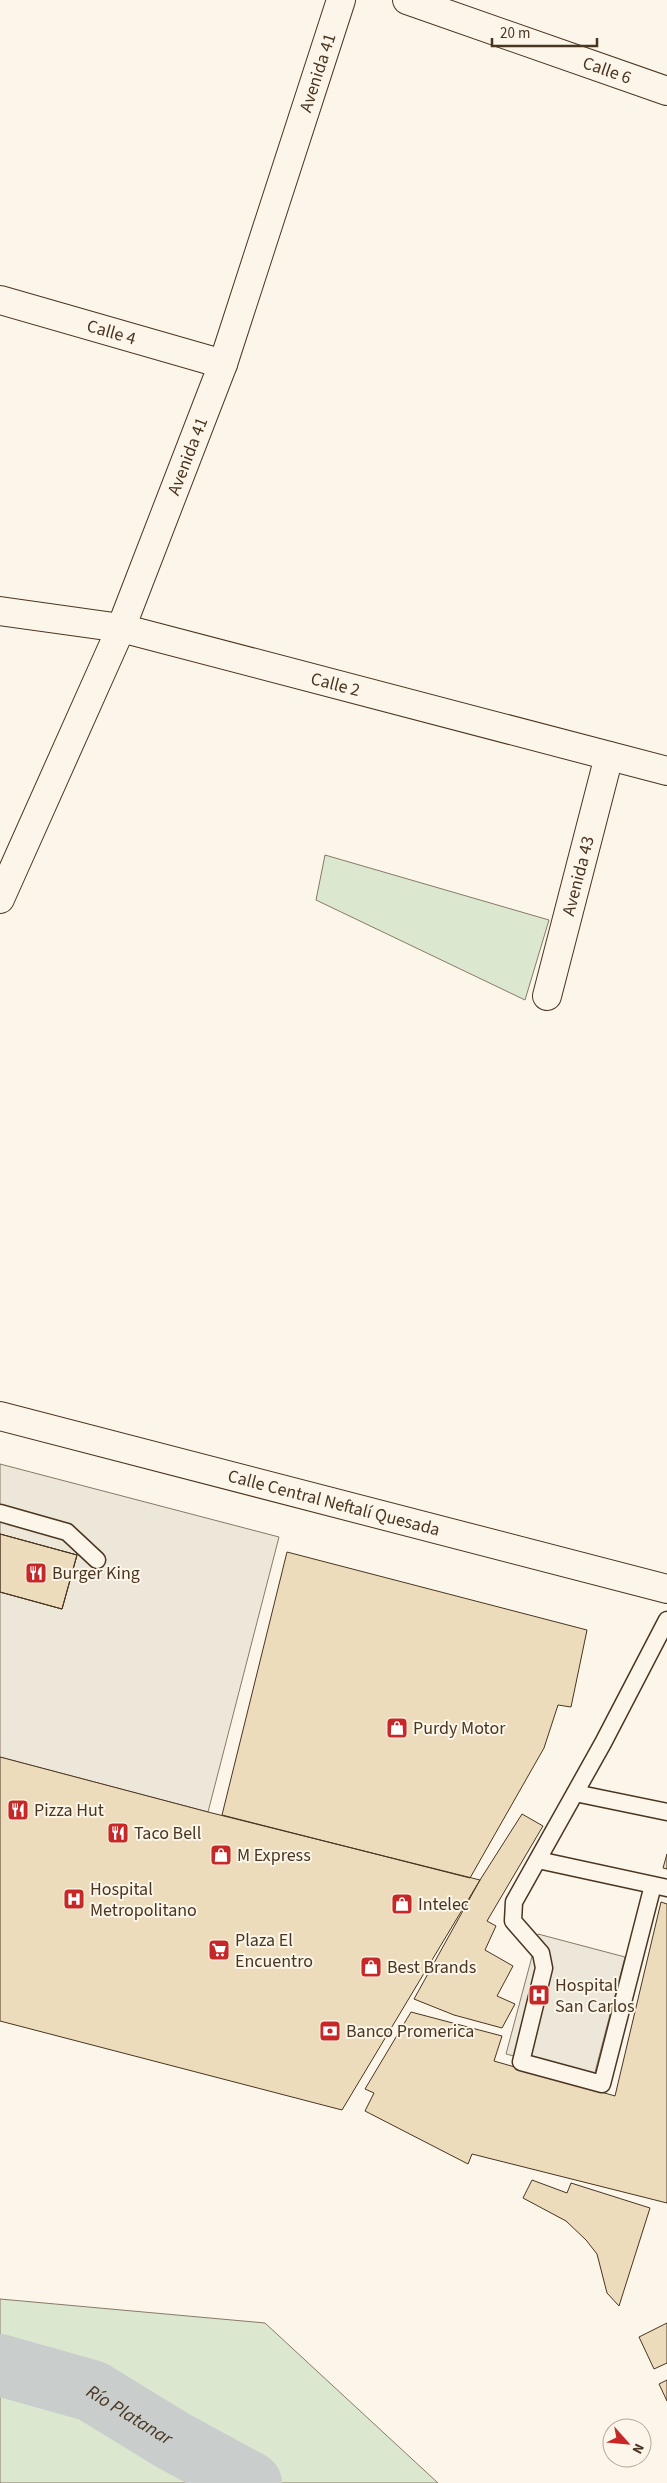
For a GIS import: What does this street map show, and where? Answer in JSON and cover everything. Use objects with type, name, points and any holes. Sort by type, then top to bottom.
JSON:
[{"type":"street","name":"Avenida 41","points":[[0,899],[121,628],[223,364],[341,0]]},
{"type":"street","name":"Calle 6","points":[[407,0],[667,91]]},
{"type":"street","name":"Calle 4","points":[[0,300],[223,364]]},
{"type":"street","name":"Calle 2","points":[[0,611],[121,628],[667,771]]},
{"type":"street","name":"Avenida 43","points":[[548,996],[609,756]]},
{"type":"street","name":"Calle Central Neftalí Quesada","points":[[0,1416],[667,1590]]},
{"type":"lane","points":[[0,1512],[67,1532],[96,1560]]},
{"type":"lane","points":[[538,1860],[660,1886],[602,2084],[521,2062],[544,1968],[541,1953],[512,1921],[514,1902],[575,1793],[667,1620]]},
{"type":"lane","points":[[575,1793],[667,1812]]},
{"type":"green space","points":[[325,855],[549,920],[525,1000],[316,900]]},
{"type":"green space","points":[[0,2299],[265,2323],[438,2483],[0,2483]]},
{"type":"shaded area","points":[[0,1464],[279,1537],[208,1812],[0,1757],[0,1592],[62,1609],[77,1555],[0,1534]]},
{"type":"shaded area","points":[[538,1934],[625,1957],[594,2076],[506,2054]]},
{"type":"building","name":"Burger King","points":[[0,1534],[77,1555],[62,1609],[0,1592]]},
{"type":"building","name":"Burger King","points":[[0,1534],[77,1555],[62,1609],[0,1592]]},
{"type":"building","name":"Purdy Motor","points":[[287,1552],[587,1630],[571,1707],[558,1705],[544,1748],[470,1878],[222,1815]]},
{"type":"building","name":"Plaza El Encuentro","points":[[0,1757],[208,1812],[480,1880],[342,2110],[0,2021]]},
{"type":"building","points":[[522,1814],[543,1826],[487,1921],[496,1926],[485,1950],[513,1966],[497,1996],[515,2004],[502,2028],[454,2015],[414,1999],[480,1880]]},
{"type":"building","points":[[667,1854],[667,1869],[663,1868]]},
{"type":"building","points":[[661,1902],[667,1904],[667,2203],[472,2154],[468,2164],[365,2111],[374,2093],[365,2089],[411,2012],[502,2036],[494,2061],[615,2096]]},
{"type":"building","points":[[532,2180],[567,2193],[571,2183],[650,2208],[619,2306],[607,2293],[597,2254],[586,2240],[566,2221],[523,2198]]},
{"type":"building","points":[[667,2323],[667,2363],[654,2369],[639,2337]]},
{"type":"building","points":[[667,2380],[667,2401],[659,2384]]},
{"type":"waterway","name":"Río Platanar","points":[[0,2365],[92,2391],[172,2440],[251,2483]]},
{"type":"place","name":"Burger King","points":[[36,1573]]},
{"type":"place","name":"Purdy Motor","points":[[397,1728]]},
{"type":"place","name":"Pizza Hut","points":[[18,1810]]},
{"type":"place","name":"Taco Bell","points":[[118,1833]]},
{"type":"place","name":"M Express","points":[[221,1855]]},
{"type":"place","name":"Hospital Metropolitano","points":[[74,1899]]},
{"type":"place","name":"Intelec","points":[[402,1904]]},
{"type":"place","name":"Plaza El Encuentro","points":[[219,1950]]},
{"type":"place","name":"Best Brands","points":[[371,1967]]},
{"type":"place","name":"Hospital San Carlos","points":[[539,1995]]},
{"type":"place","name":"Banco Promerica","points":[[330,2031]]}]
